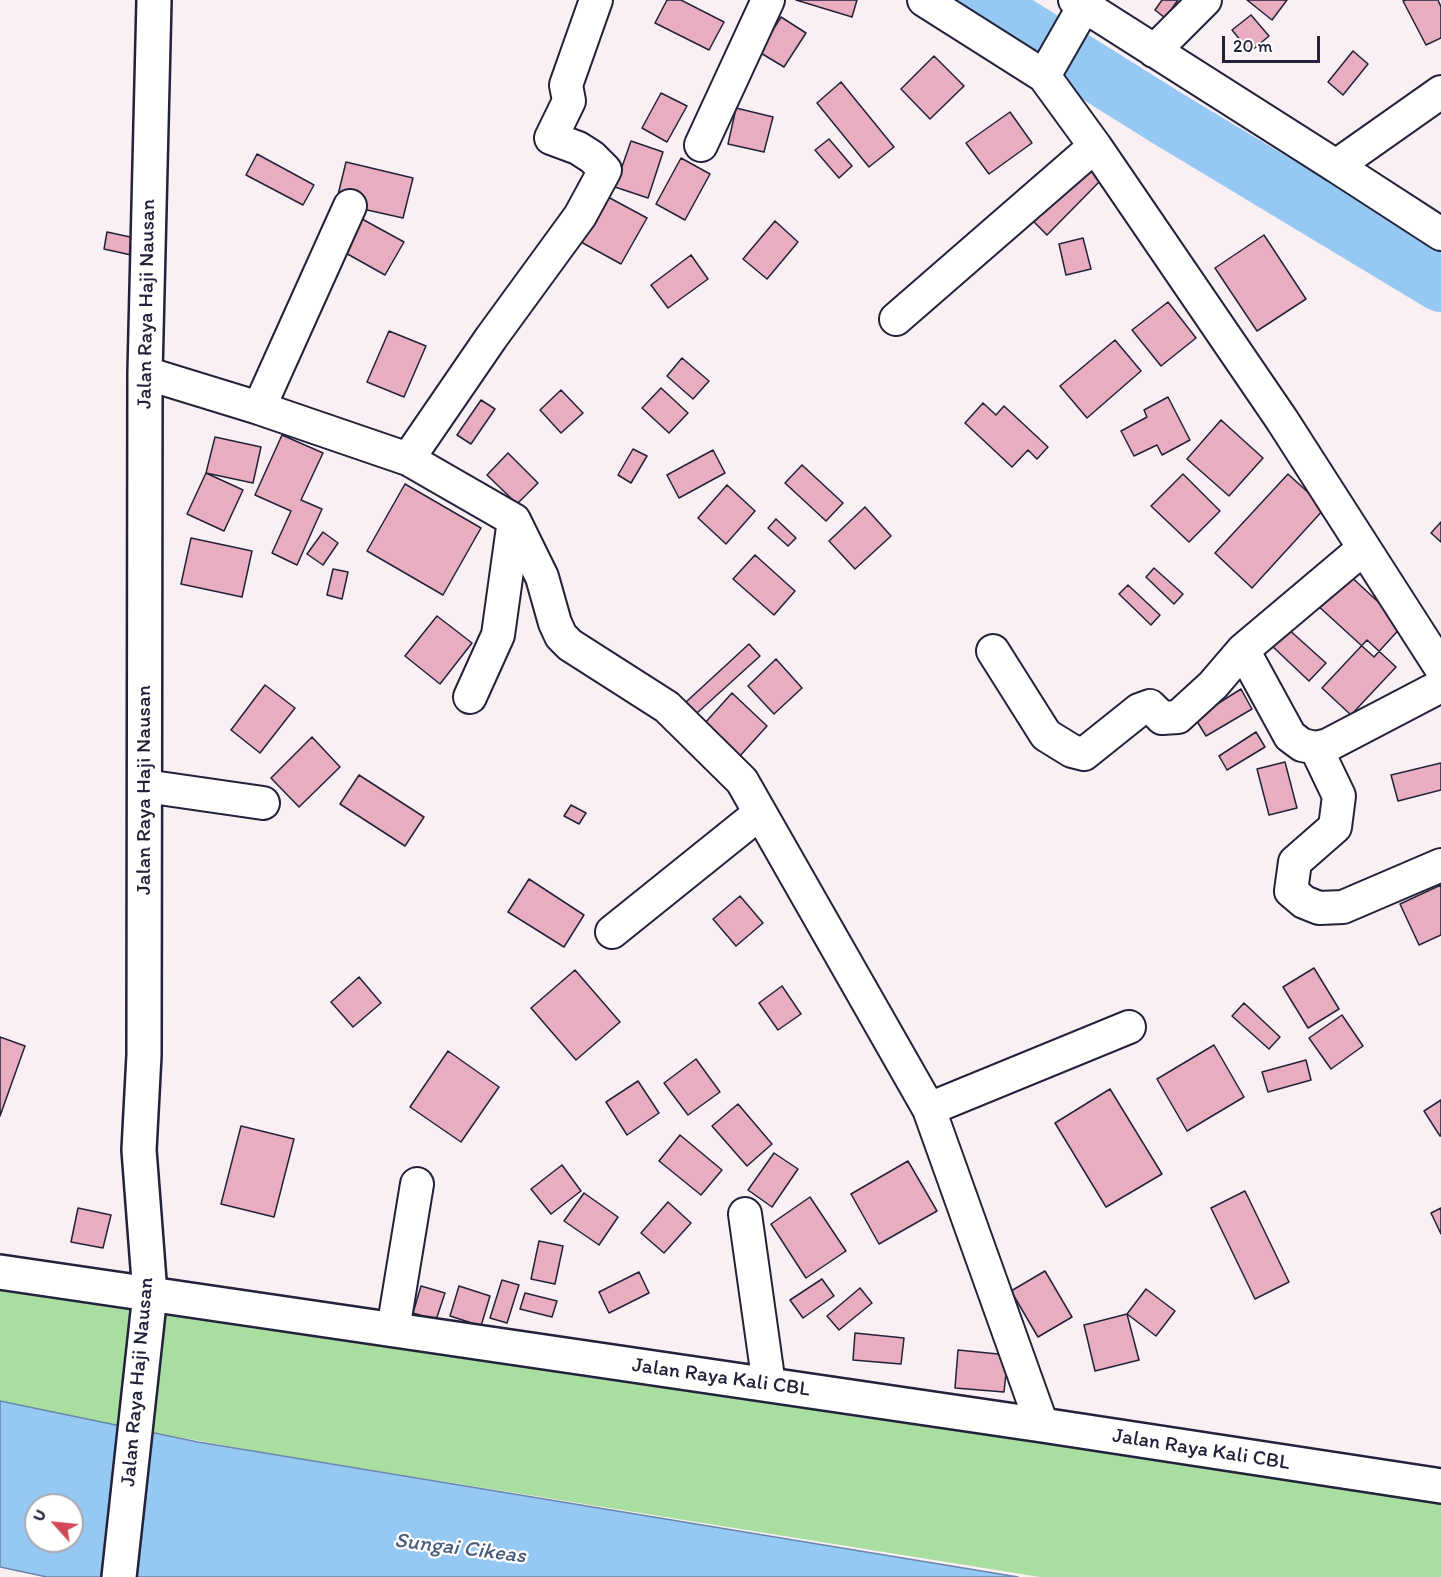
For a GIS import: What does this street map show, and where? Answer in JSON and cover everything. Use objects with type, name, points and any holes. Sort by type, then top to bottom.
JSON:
[{"type":"main road","name":"Jalan Raya Haji Nausan","points":[[119,1577],[150,1294],[140,1150],[144,1055],[145,373],[154,0]]},
{"type":"main road","name":"Jalan Raya Kali CBL","points":[[0,1272],[1441,1486]]},
{"type":"street","points":[[408,459],[491,338],[580,216],[605,170],[592,157],[578,148],[551,138],[569,101],[566,85],[596,0]]},
{"type":"street","points":[[701,145],[768,0]]},
{"type":"street","points":[[924,0],[1049,68],[1095,146],[1282,420],[1441,668]]},
{"type":"street","points":[[1154,51],[1205,0]]},
{"type":"street","points":[[1049,68],[1078,11],[1154,51],[1441,234]]},
{"type":"street","points":[[1336,166],[1441,92]]},
{"type":"street","points":[[896,319],[1095,146]]},
{"type":"street","points":[[259,408],[350,206]]},
{"type":"street","points":[[145,373],[259,408],[408,459],[514,520],[542,577],[561,636],[570,645],[667,707],[742,781],[929,1109],[1042,1425]]},
{"type":"street","points":[[470,697],[498,635],[514,520]]},
{"type":"street","points":[[993,651],[1046,735],[1072,751],[1084,754],[1139,710],[1150,706],[1162,717],[1178,717],[1213,685],[1243,650],[1364,548]]},
{"type":"street","points":[[1243,650],[1290,736],[1302,745],[1316,748],[1441,686]]},
{"type":"street","points":[[1316,748],[1339,796],[1335,826],[1295,862],[1291,891],[1305,902],[1319,908],[1344,907],[1441,865]]},
{"type":"street","points":[[145,786],[263,803]]},
{"type":"street","points":[[612,932],[760,813]]},
{"type":"street","points":[[929,1109],[1129,1027]]},
{"type":"street","points":[[393,1330],[417,1184]]},
{"type":"street","points":[[745,1214],[769,1385]]},
{"type":"green space","points":[[0,1274],[1441,1486],[1441,1577],[1040,1577],[266,1453],[0,1401]]},
{"type":"water","name":"Sungai Cikeas","points":[[0,1401],[198,1442],[1018,1577],[47,1577],[0,1567]]},
{"type":"building","points":[[667,0],[681,0],[724,22],[709,50],[655,23]]},
{"type":"building","points":[[796,0],[857,0],[852,17]]},
{"type":"building","points":[[1162,0],[1178,0],[1165,18],[1155,10]]},
{"type":"building","points":[[1247,0],[1287,0],[1272,20]]},
{"type":"building","points":[[1438,0],[1441,7],[1441,38],[1426,45],[1403,1]]},
{"type":"building","points":[[1251,15],[1269,36],[1250,52],[1232,30]]},
{"type":"building","points":[[781,17],[806,33],[784,67],[759,52]]},
{"type":"building","points":[[1353,51],[1368,64],[1343,95],[1328,82]]},
{"type":"building","points":[[934,56],[964,86],[930,119],[901,89]]},
{"type":"building","points":[[841,82],[894,147],[869,167],[817,103]]},
{"type":"building","points":[[661,93],[687,106],[667,142],[642,128]]},
{"type":"building","points":[[736,108],[773,117],[764,152],[728,144]]},
{"type":"building","points":[[1010,112],[1032,143],[989,174],[966,143]]},
{"type":"building","points":[[829,139],[852,166],[839,178],[815,150]]},
{"type":"building","points":[[631,141],[663,152],[648,198],[615,187]]},
{"type":"building","points":[[257,154],[314,185],[303,205],[246,175]]},
{"type":"building","points":[[681,158],[710,174],[685,220],[656,204]]},
{"type":"building","points":[[346,162],[413,178],[403,218],[336,203]]},
{"type":"building","points":[[1084,163],[1101,180],[1047,235],[1030,218]]},
{"type":"building","points":[[595,190],[647,218],[621,264],[570,236]]},
{"type":"building","points":[[353,214],[404,242],[385,275],[335,247]]},
{"type":"building","points":[[775,221],[798,242],[767,279],[743,259]]},
{"type":"building","points":[[107,232],[135,238],[131,255],[104,249]]},
{"type":"building","points":[[1264,235],[1306,299],[1257,331],[1215,268]]},
{"type":"building","points":[[1083,238],[1091,269],[1066,275],[1059,244]]},
{"type":"building","points":[[691,255],[708,279],[668,308],[651,285]]},
{"type":"building","points":[[1168,302],[1196,338],[1161,366],[1132,330]]},
{"type":"building","points":[[389,331],[426,346],[404,397],[367,382]]},
{"type":"building","points":[[1115,340],[1141,371],[1087,418],[1060,386]]},
{"type":"building","points":[[682,358],[709,381],[693,399],[667,376]]},
{"type":"building","points":[[661,388],[688,413],[669,433],[642,408]]},
{"type":"building","points":[[561,390],[583,413],[561,433],[540,410]]},
{"type":"building","points":[[1168,397],[1190,440],[1162,455],[1157,445],[1134,456],[1121,431],[1147,417],[1144,410]]},
{"type":"building","points":[[481,400],[495,409],[471,444],[457,435]]},
{"type":"building","points":[[983,403],[996,415],[1004,406],[1048,447],[1037,459],[1028,450],[1012,467],[965,423]]},
{"type":"building","points":[[1221,420],[1263,458],[1229,496],[1187,459]]},
{"type":"building","points":[[282,435],[323,453],[301,500],[322,509],[297,565],[272,553],[291,511],[255,495]]},
{"type":"building","points":[[215,437],[261,447],[253,483],[206,473]]},
{"type":"building","points":[[633,449],[647,456],[631,483],[618,475]]},
{"type":"building","points":[[713,450],[725,473],[679,498],[667,475]]},
{"type":"building","points":[[508,453],[538,483],[517,504],[487,475]]},
{"type":"building","points":[[802,465],[843,503],[826,521],[785,483]]},
{"type":"building","points":[[206,473],[243,490],[224,531],[187,514]]},
{"type":"building","points":[[1183,474],[1220,511],[1189,542],[1151,506]]},
{"type":"building","points":[[1288,474],[1325,508],[1252,588],[1215,553]]},
{"type":"building","points":[[405,484],[481,528],[443,595],[367,551]]},
{"type":"building","points":[[727,485],[755,511],[726,544],[698,518]]},
{"type":"building","points":[[865,507],[891,536],[855,569],[829,541]]},
{"type":"building","points":[[776,519],[796,538],[788,546],[768,528]]},
{"type":"building","points":[[1441,522],[1441,542],[1431,533]]},
{"type":"building","points":[[323,532],[338,543],[323,565],[307,554]]},
{"type":"building","points":[[191,538],[252,551],[242,597],[181,584]]},
{"type":"building","points":[[755,555],[795,591],[774,615],[733,579]]},
{"type":"building","points":[[1154,568],[1183,594],[1174,604],[1146,577]]},
{"type":"building","points":[[333,569],[348,572],[342,599],[327,595]]},
{"type":"building","points":[[1346,572],[1403,625],[1374,657],[1316,604]]},
{"type":"building","points":[[1128,585],[1160,615],[1151,625],[1119,594]]},
{"type":"building","points":[[437,616],[472,643],[440,684],[405,656]]},
{"type":"building","points":[[1287,628],[1326,663],[1309,681],[1271,645]]},
{"type":"building","points":[[1367,640],[1396,667],[1351,715],[1322,688]]},
{"type":"building","points":[[749,644],[760,656],[697,713],[686,702]]},
{"type":"building","points":[[776,659],[802,688],[774,714],[748,686]]},
{"type":"building","points":[[265,685],[295,708],[260,753],[231,730]]},
{"type":"building","points":[[1241,689],[1252,709],[1206,736],[1195,718]]},
{"type":"building","points":[[732,693],[767,726],[739,757],[704,724]]},
{"type":"building","points":[[1256,732],[1265,747],[1227,770],[1219,756]]},
{"type":"building","points":[[312,737],[340,767],[299,807],[271,778]]},
{"type":"building","points":[[1285,762],[1297,808],[1269,815],[1257,769]]},
{"type":"building","points":[[1441,763],[1441,790],[1398,801],[1391,775]]},
{"type":"building","points":[[359,775],[424,817],[405,846],[340,804]]},
{"type":"building","points":[[571,805],[586,813],[579,824],[564,816]]},
{"type":"building","points":[[529,879],[584,915],[564,947],[508,912]]},
{"type":"building","points":[[1441,885],[1441,935],[1419,945],[1400,904]]},
{"type":"building","points":[[740,896],[763,923],[736,946],[713,919]]},
{"type":"building","points":[[1314,968],[1339,1009],[1308,1028],[1283,987]]},
{"type":"building","points":[[575,970],[620,1022],[576,1060],[531,1008]]},
{"type":"building","points":[[359,977],[381,1003],[353,1027],[331,1002]]},
{"type":"building","points":[[782,986],[801,1014],[778,1030],[759,1003]]},
{"type":"building","points":[[1244,1003],[1280,1037],[1269,1049],[1232,1016]]},
{"type":"building","points":[[1342,1015],[1363,1046],[1331,1069],[1309,1038]]},
{"type":"building","points":[[0,1037],[25,1046],[0,1116]]},
{"type":"building","points":[[1214,1045],[1244,1097],[1187,1131],[1157,1079]]},
{"type":"building","points":[[448,1051],[499,1087],[461,1142],[410,1107]]},
{"type":"building","points":[[696,1059],[720,1092],[688,1115],[664,1083]]},
{"type":"building","points":[[1306,1060],[1311,1080],[1268,1092],[1262,1072]]},
{"type":"building","points":[[638,1081],[659,1113],[627,1135],[606,1102]]},
{"type":"building","points":[[1110,1089],[1162,1174],[1106,1207],[1055,1123]]},
{"type":"building","points":[[1441,1100],[1441,1136],[1440,1136],[1424,1111]]},
{"type":"building","points":[[738,1104],[772,1144],[747,1166],[712,1126]]},
{"type":"building","points":[[241,1126],[294,1139],[274,1217],[221,1204]]},
{"type":"building","points":[[680,1135],[722,1170],[701,1195],[659,1161]]},
{"type":"building","points":[[774,1153],[798,1169],[772,1207],[748,1190]]},
{"type":"building","points":[[908,1161],[937,1211],[879,1244],[851,1194]]},
{"type":"building","points":[[562,1165],[581,1191],[551,1214],[531,1189]]},
{"type":"building","points":[[1245,1191],[1289,1282],[1255,1299],[1211,1208]]},
{"type":"building","points":[[584,1193],[618,1217],[599,1245],[564,1221]]},
{"type":"building","points":[[810,1197],[846,1251],[806,1278],[771,1224]]},
{"type":"building","points":[[668,1202],[691,1223],[664,1253],[641,1233]]},
{"type":"building","points":[[78,1208],[111,1215],[103,1248],[71,1242]]},
{"type":"building","points":[[1441,1208],[1441,1234],[1431,1213]]},
{"type":"building","points":[[539,1241],[563,1246],[555,1284],[531,1279]]},
{"type":"building","points":[[1045,1271],[1072,1317],[1038,1337],[1011,1291]]},
{"type":"building","points":[[639,1272],[649,1293],[609,1313],[599,1292]]},
{"type":"building","points":[[822,1279],[834,1296],[803,1318],[790,1300]]},
{"type":"building","points":[[502,1280],[519,1285],[507,1323],[490,1318]]},
{"type":"building","points":[[421,1286],[445,1293],[436,1320],[413,1313]]},
{"type":"building","points":[[459,1286],[490,1296],[481,1326],[450,1316]]},
{"type":"building","points":[[860,1288],[872,1303],[839,1330],[827,1316]]},
{"type":"building","points":[[1146,1289],[1175,1311],[1156,1336],[1127,1314]]},
{"type":"building","points":[[525,1293],[557,1301],[552,1317],[520,1309]]},
{"type":"building","points":[[1127,1314],[1139,1360],[1095,1371],[1084,1325]]},
{"type":"building","points":[[855,1333],[904,1338],[901,1364],[853,1360]]},
{"type":"building","points":[[958,1350],[1008,1355],[1004,1392],[955,1388]]},
{"type":"waterway","points":[[978,0],[1167,118],[1441,283]]}]
